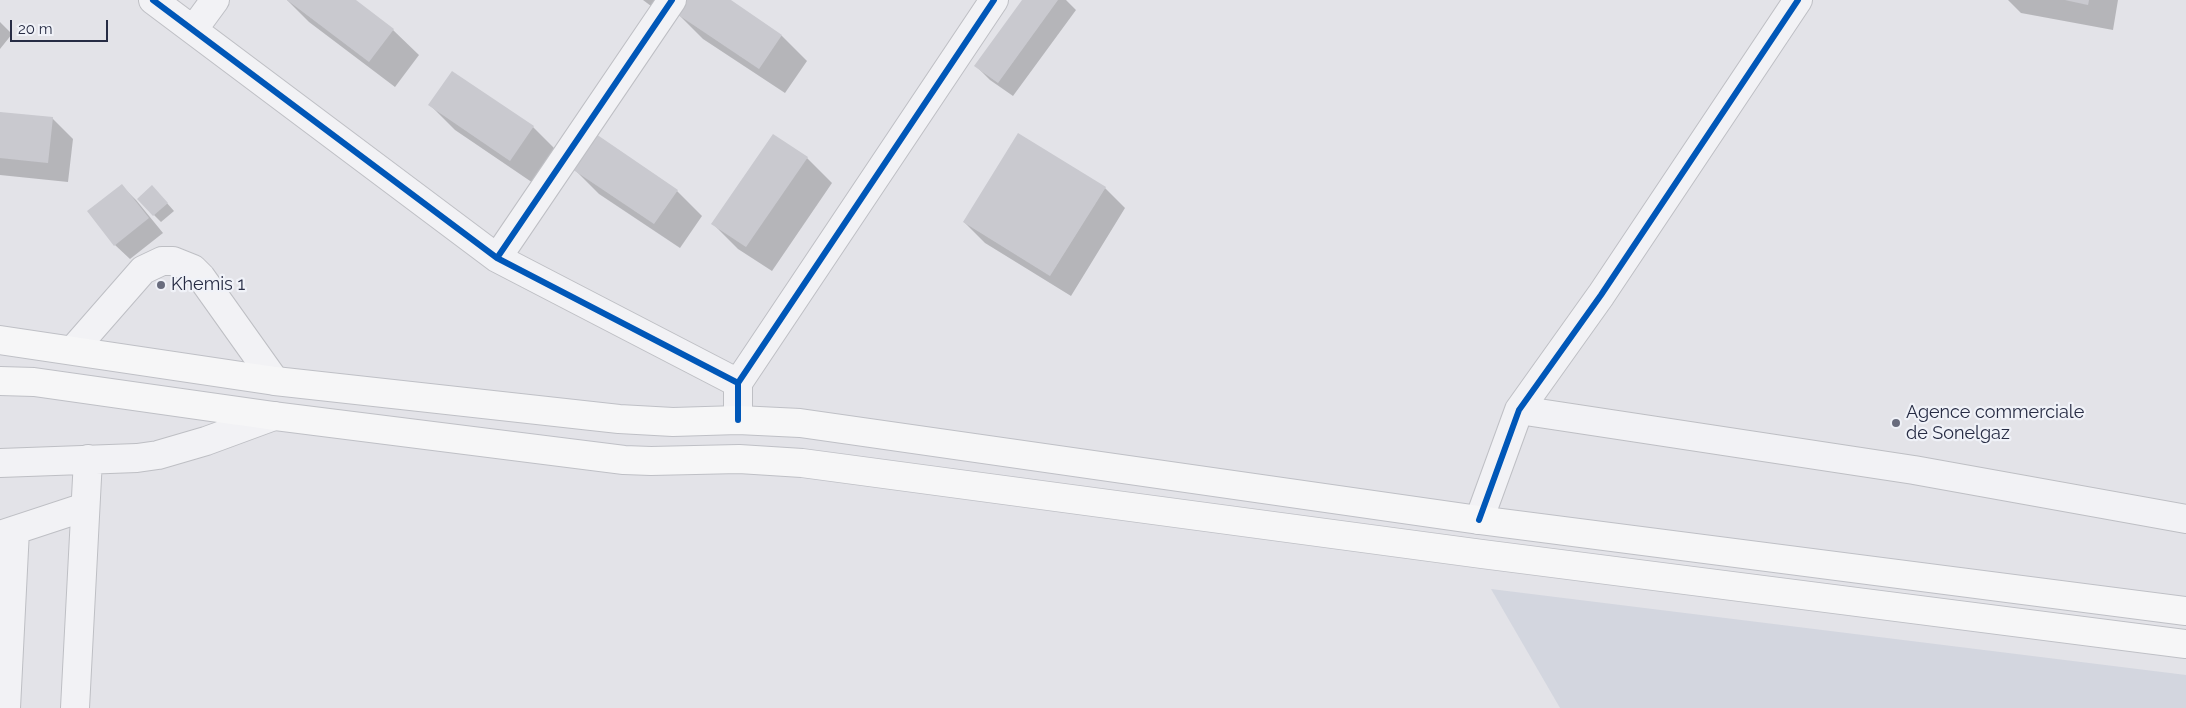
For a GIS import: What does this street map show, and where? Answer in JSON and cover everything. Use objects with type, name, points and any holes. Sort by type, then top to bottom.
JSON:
[{"type":"main road","points":[[0,340],[275,381],[619,420],[664,422],[738,420],[825,426],[1479,520],[2186,611]]},
{"type":"main road","points":[[0,381],[34,382],[274,416],[624,460],[739,459],[802,463],[1482,554],[2186,644]]},
{"type":"main road","points":[[0,398],[34,382]]},
{"type":"street","points":[[153,0],[497,258],[738,383]]},
{"type":"street","points":[[193,30],[215,0]]},
{"type":"street","points":[[497,258],[672,0]]},
{"type":"street","points":[[738,420],[738,383],[994,0]]},
{"type":"street","points":[[1479,520],[1520,410],[1601,295],[1798,0]]},
{"type":"street","points":[[73,350],[143,270],[162,261],[173,261],[193,269],[201,277],[275,381]]},
{"type":"street","points":[[1520,410],[1914,470],[2186,518]]},
{"type":"street","points":[[0,463],[137,458],[158,455],[206,441],[274,416]]},
{"type":"street","points":[[75,708],[88,459]]},
{"type":"street","points":[[6,708],[7,532],[86,507]]},
{"type":"shaded area","points":[[1491,589],[2186,675],[2186,708],[1560,708]]},
{"type":"building","points":[[287,0],[356,0],[394,29],[369,62]]},
{"type":"building","points":[[686,0],[731,0],[782,35],[759,69],[677,14]]},
{"type":"building","points":[[1022,0],[1058,0],[998,83],[974,66]]},
{"type":"building","points":[[2065,0],[2089,0],[2088,5]]},
{"type":"building","points":[[452,71],[534,126],[510,161],[428,105]]},
{"type":"building","points":[[0,112],[53,117],[48,163],[0,158]]},
{"type":"building","points":[[1018,133],[1106,187],[1050,276],[963,222]]},
{"type":"building","points":[[596,134],[678,190],[654,224],[572,169]]},
{"type":"building","points":[[773,134],[808,157],[746,247],[711,224]]},
{"type":"building","points":[[122,184],[149,218],[114,246],[87,211]]},
{"type":"building","points":[[152,185],[168,203],[153,216],[137,199]]},
{"type":"cycle path","points":[[153,0],[497,258],[738,383]]},
{"type":"cycle path","points":[[497,258],[672,0]]},
{"type":"cycle path","points":[[738,420],[738,383],[994,0]]},
{"type":"cycle path","points":[[1479,520],[1519,410],[1601,295],[1798,0]]},
{"type":"place","name":"Khemis 1","points":[[161,285]]},
{"type":"place","name":"Agence commerciale de Sonelgaz","points":[[1896,423]]}]
